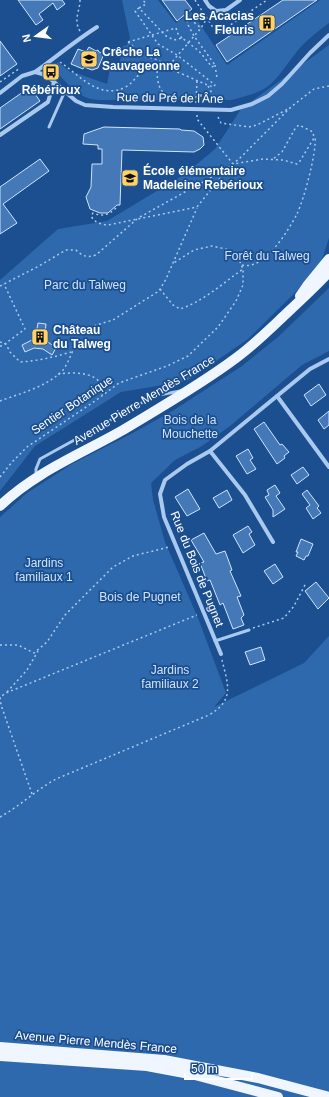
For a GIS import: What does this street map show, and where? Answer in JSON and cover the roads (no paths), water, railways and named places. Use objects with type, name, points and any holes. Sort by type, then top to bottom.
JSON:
[{"type":"main road","name":"Avenue Pierre Mendès France","points":[[294,307],[307,286],[329,259]]},
{"type":"main road","name":"Avenue Pierre Mendès France","points":[[0,506],[10,496],[36,477],[121,431],[188,390],[237,357],[316,287],[329,272]]},
{"type":"main road","points":[[294,307],[320,292],[329,282]]},
{"type":"main road","name":"Avenue Pierre Mendès France","points":[[0,1047],[164,1060],[258,1078],[329,1097]]},
{"type":"main road","name":"Avenue Pierre Mendès France","points":[[0,1056],[147,1066],[195,1075],[278,1097]]},
{"type":"street","points":[[205,0],[209,6],[216,11],[226,10],[240,0]]},
{"type":"street","points":[[0,93],[22,76],[35,72],[97,27]]},
{"type":"street","name":"Rue du Pré de l'Âne","points":[[35,72],[46,75],[76,101],[85,105],[231,110],[252,104],[268,96],[282,84],[310,53],[329,35]]},
{"type":"street","points":[[0,135],[48,102],[54,82]]},
{"type":"street","name":"Rue du Bois de Pugnet","points":[[220,654],[177,545],[164,517],[160,494],[164,480],[187,464],[210,451],[310,369],[329,359]]},
{"type":"street","points":[[277,396],[329,467]]},
{"type":"street","points":[[210,451],[245,495],[274,542]]},
{"type":"lane","points":[[49,127],[65,91]]},
{"type":"lane","points":[[36,477],[36,469],[40,459],[154,396],[188,390]]},
{"type":"lane","points":[[215,641],[249,630]]},
{"type":"place","name":"Les Acacias Fleuris","points":[[267,23]]},
{"type":"place","name":"Crêche La Sauvageonne","points":[[89,59]]},
{"type":"place","name":"Rébérioux","points":[[51,72]]},
{"type":"place","name":"École élémentaire Madeleine Rebérioux","points":[[130,178]]},
{"type":"place","name":"Château du Talweg","points":[[40,337]]},
{"type":"park label","name":"Forêt du Talweg","points":[[267,256]]},
{"type":"park label","name":"Parc du Talweg","points":[[85,285]]},
{"type":"park label","name":"Bois de la Mouchette","points":[[190,427]]},
{"type":"park label","name":"Jardins familiaux 1","points":[[44,570]]},
{"type":"park label","name":"Bois de Pugnet","points":[[140,597]]},
{"type":"park label","name":"Jardins familiaux 2","points":[[170,677]]}]
